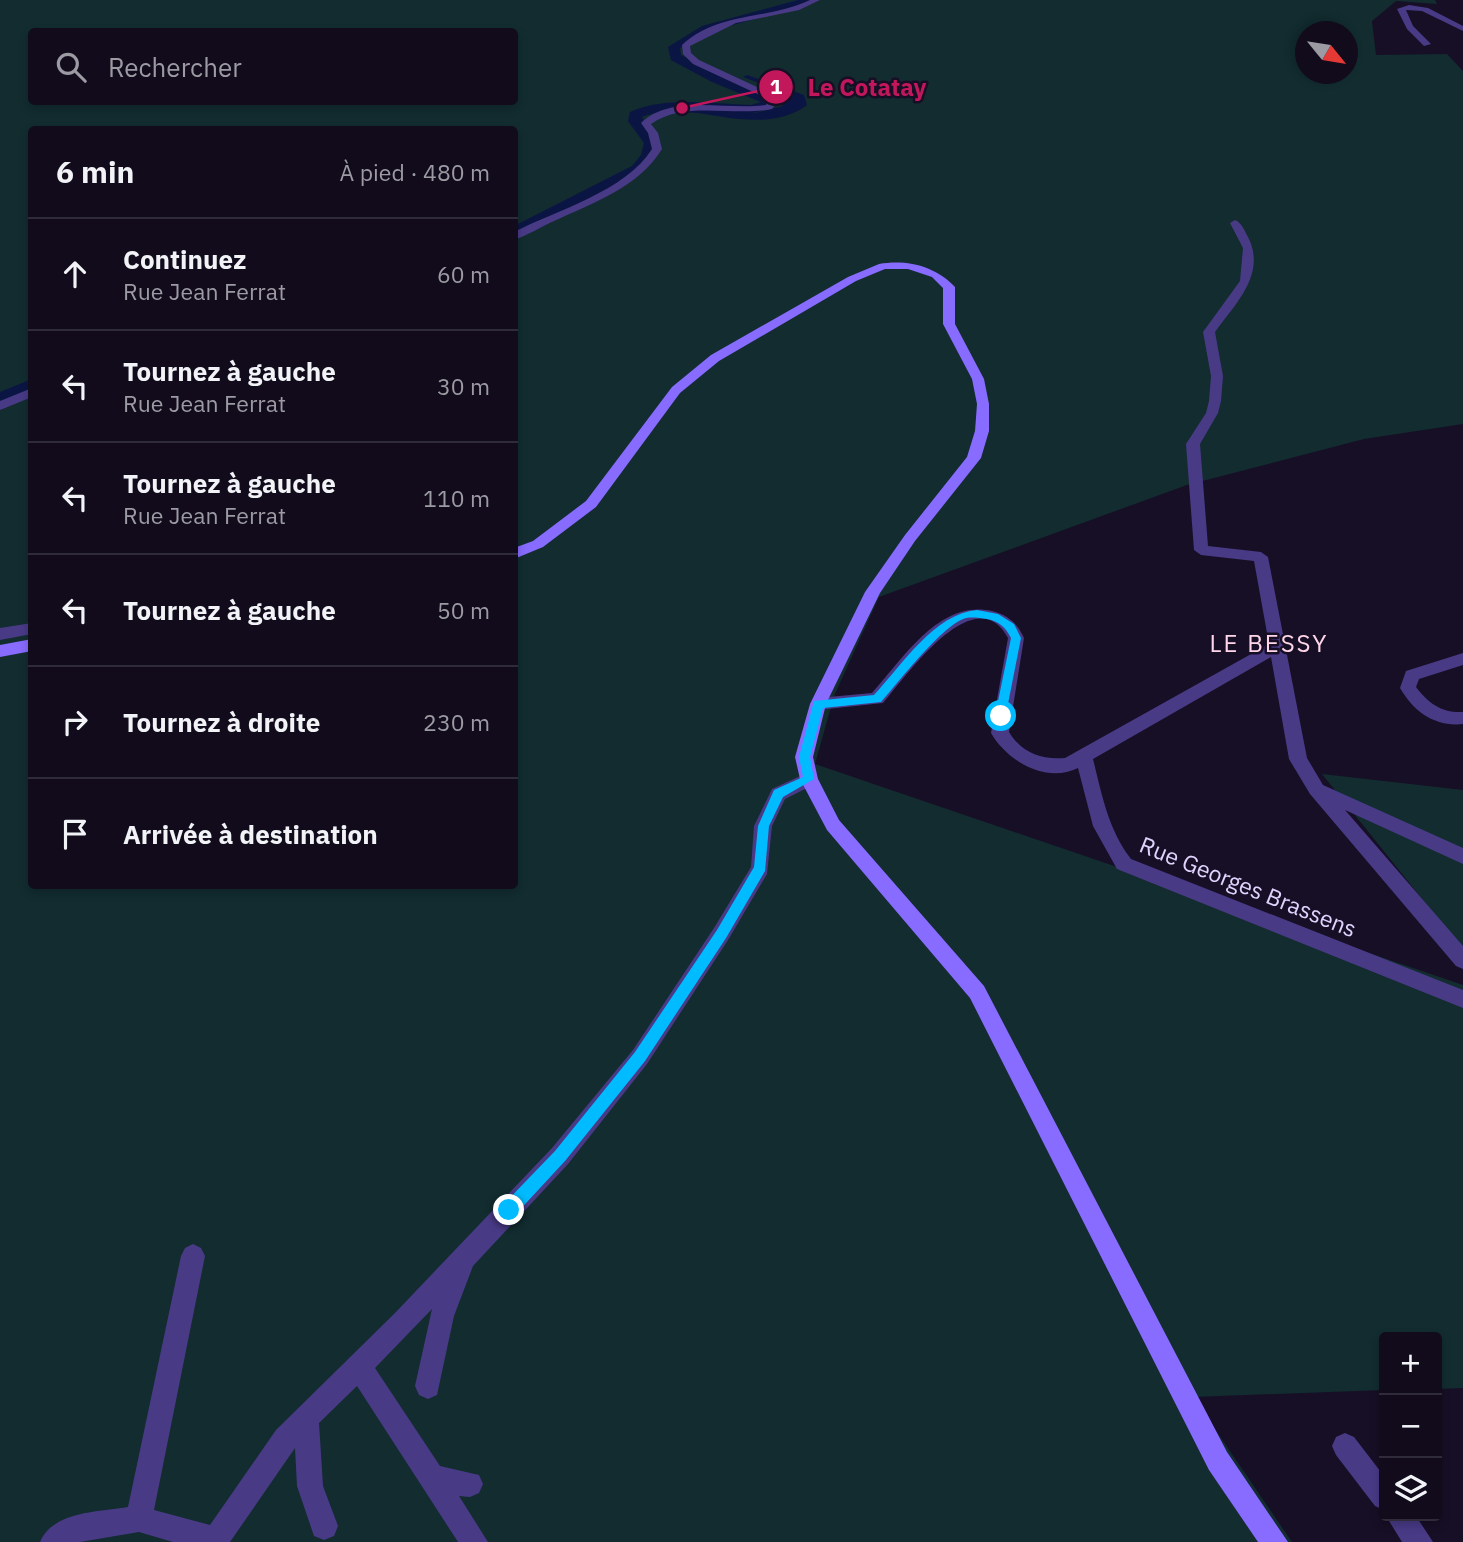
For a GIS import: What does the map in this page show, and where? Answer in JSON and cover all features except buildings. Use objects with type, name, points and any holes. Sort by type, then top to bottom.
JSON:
[{"type":"street","points":[[518,235],[543,220],[618,186],[642,171],[657,149],[653,133],[646,123],[657,115],[679,111],[751,111],[769,107],[773,101],[769,96],[696,62],[687,54],[686,45],[738,20],[802,7],[816,0]]},
{"type":"street","points":[[1427,44],[1410,27],[1401,9],[1424,9],[1463,29]]},
{"type":"street","points":[[1235,223],[1248,248],[1246,281],[1209,332],[1217,376],[1215,401],[1212,413],[1193,444],[1201,550],[1261,557],[1298,759],[1316,789],[1463,960]]},
{"type":"street","points":[[518,552],[538,544],[590,504],[676,390],[715,358],[871,270],[898,265],[936,275],[949,287],[949,324],[978,379],[982,431],[974,457],[910,538],[873,592],[818,704],[804,757],[809,779],[833,825],[977,992],[1218,1461],[1274,1542]]},
{"type":"street","points":[[0,406],[28,394]]},
{"type":"street","points":[[818,704],[877,699],[944,625],[962,615],[994,617],[1011,626],[1016,638],[1000,733],[1007,746],[1022,759],[1048,767],[1068,765],[1277,647]]},
{"type":"street","points":[[0,634],[28,629]]},
{"type":"street","points":[[0,651],[28,646]]},
{"type":"street","points":[[1463,659],[1412,676],[1408,688],[1418,703],[1435,715],[1463,718]]},
{"type":"street","name":"Rue Georges Brassens","points":[[1084,756],[1101,831],[1124,864],[1463,999]]},
{"type":"street","points":[[54,1542],[71,1530],[139,1519],[217,1542],[226,1522],[285,1439],[465,1257],[560,1156],[640,1057],[721,934],[760,868],[764,826],[778,794],[809,779]]},
{"type":"street","points":[[1316,789],[1463,856]]},
{"type":"street","points":[[139,1519],[193,1256]]},
{"type":"street","points":[[428,1386],[442,1317],[465,1257]]},
{"type":"street","points":[[359,1366],[474,1542]]},
{"type":"street","points":[[306,1419],[310,1486],[324,1526]]},
{"type":"street","points":[[1345,1446],[1379,1490]]},
{"type":"street","points":[[432,1478],[470,1484]]},
{"type":"street","points":[[1403,1521],[1419,1542]]},
{"type":"green space","points":[[0,0],[1435,0],[1437,4],[1396,1],[1372,21],[1376,55],[1447,54],[1463,71],[1463,424],[1364,439],[1187,485],[879,597],[834,696],[815,764],[1463,985],[1463,1388],[1442,1389],[1442,1332],[1379,1332],[1379,1390],[1193,1397],[1292,1542],[0,1542]]},
{"type":"green space","points":[[1322,774],[1463,790],[1463,950]]},
{"type":"shaded area","points":[[747,75],[804,95],[807,105],[781,117],[752,120],[693,112],[755,113],[783,106],[782,92],[743,77]]},
{"type":"waterway","points":[[518,231],[637,169],[648,156],[651,143],[635,121],[635,115],[664,107],[751,109],[766,105],[769,102],[766,98],[717,79],[675,57],[674,47],[690,36],[723,22],[809,0]]},
{"type":"waterway","points":[[0,399],[28,387]]},
{"type":"place","name":"Le Cotatay","points":[[682,108]]},
{"type":"district","name":"LE BESSY","points":[[1269,644]]},
{"type":"route","points":[[509,1210],[560,1156],[640,1057],[721,934],[760,868],[764,826],[778,794],[809,779],[804,757],[818,704],[867,702],[877,699],[944,625],[962,615],[977,614],[994,617],[1011,626],[1016,638],[1001,716]]}]
